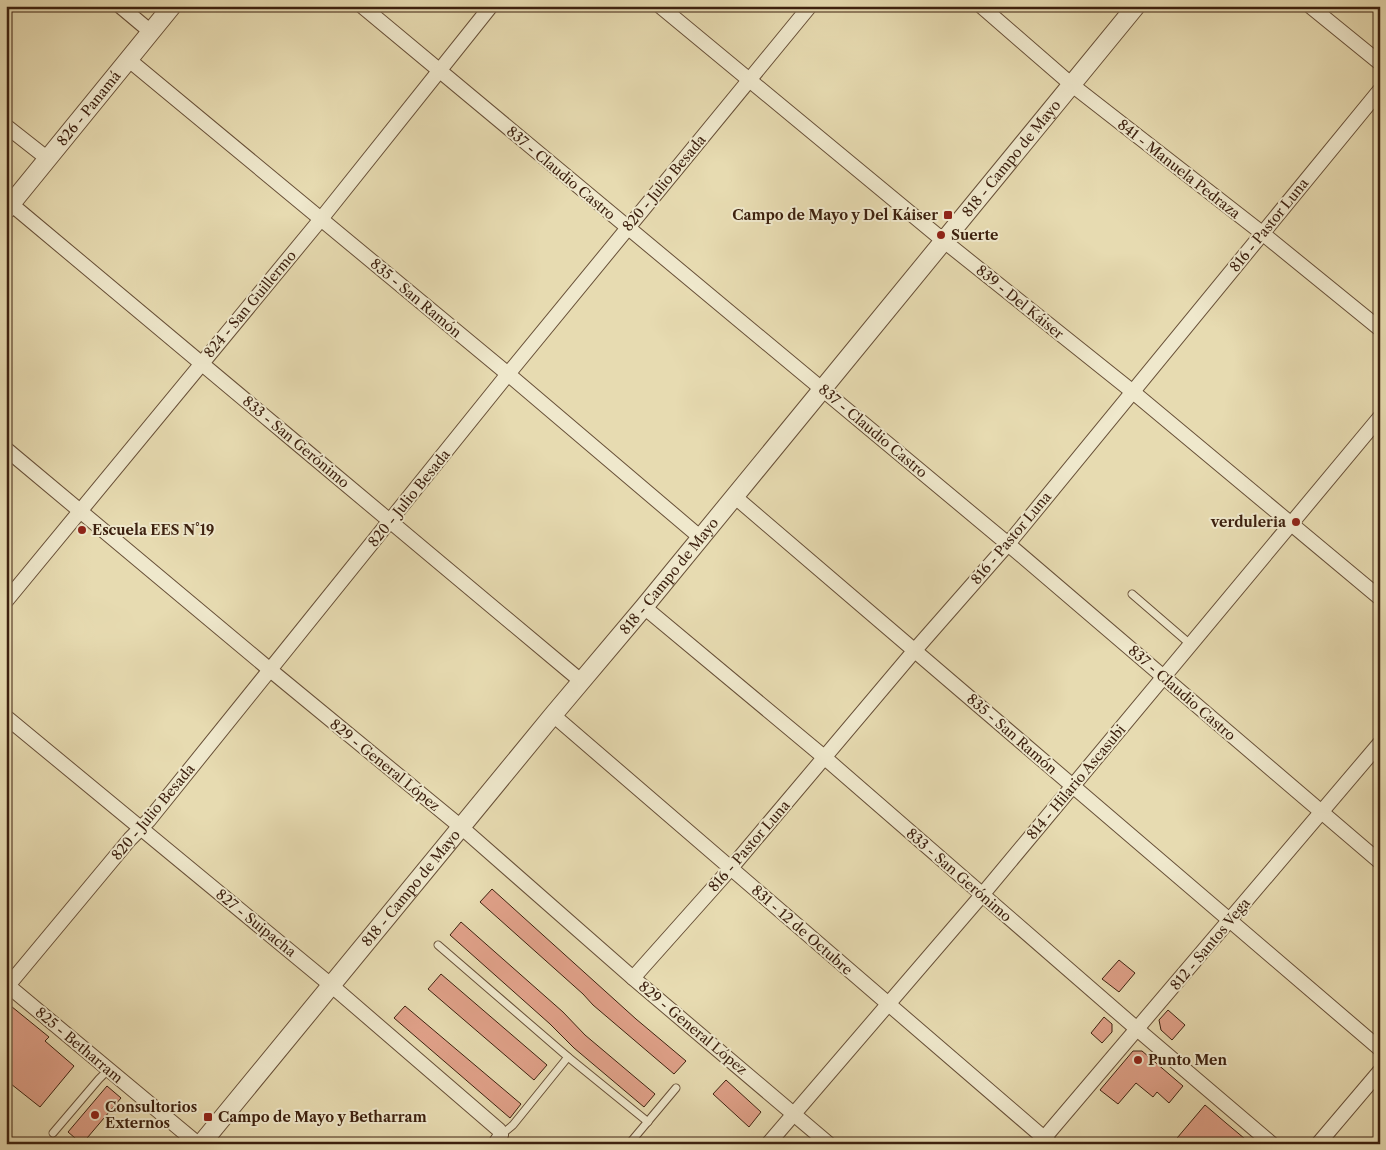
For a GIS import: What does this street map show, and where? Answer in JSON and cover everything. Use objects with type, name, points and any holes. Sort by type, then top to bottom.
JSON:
[{"type":"street","points":[[120,6],[151,32]]},
{"type":"street","name":"826 - Panamá","points":[[9,207],[172,6]]},
{"type":"street","name":"837 - Claudio Castro","points":[[362,6],[1008,544],[1380,862]]},
{"type":"street","name":"824 - San Guillermo","points":[[6,601],[321,219],[491,6]]},
{"type":"street","name":"839 - Del Káiser","points":[[660,6],[944,241],[1133,392],[1380,598]]},
{"type":"street","name":"820 - Julio Besada","points":[[7,986],[130,839],[149,820],[508,374],[809,6]]},
{"type":"street","name":"841 - Manuela Pedraza","points":[[981,6],[1072,85],[1262,233],[1380,329]]},
{"type":"street","name":"818 - Campo de Mayo","points":[[200,1144],[332,986],[581,681],[644,608],[1136,6]]},
{"type":"street","points":[[1310,6],[1380,63]]},
{"type":"street","name":"835 - San Ramón","points":[[129,60],[508,374],[701,538]]},
{"type":"street","name":"816 - Pastor Luna","points":[[633,978],[731,868],[915,650],[1008,544],[1380,90]]},
{"type":"street","points":[[6,126],[48,159]]},
{"type":"street","name":"833 - San Gerónimo","points":[[9,207],[202,362],[581,681]]},
{"type":"street","name":"814 - Hilario Ascasubi","points":[[768,1144],[982,895],[1380,417]]},
{"type":"street","name":"829 - General López","points":[[6,449],[269,670],[461,827],[633,978],[829,1144]]},
{"type":"street","name":"835 - San Ramón","points":[[734,496],[1380,1050]]},
{"type":"street","name":"833 - San Gerónimo","points":[[644,608],[824,757],[1272,1144]]},
{"type":"street","name":"831 - 12 de Octubre","points":[[553,715],[1045,1142]]},
{"type":"street","name":"827 - Suipacha","points":[[6,716],[332,986],[499,1130],[498,1140]]},
{"type":"street","name":"812 - Santos Vega","points":[[1045,1142],[1137,1029],[1380,744]]},
{"type":"street","name":"825 - Betharram","points":[[7,986],[200,1144]]},
{"type":"street","points":[[1318,1144],[1380,1071]]},
{"type":"lane","points":[[1132,594],[1190,644]]},
{"type":"lane","points":[[438,945],[568,1057],[648,1122]]},
{"type":"lane","points":[[498,1140],[513,1125],[568,1057]]},
{"type":"lane","points":[[53,1133],[108,1070]]},
{"type":"lane","points":[[629,1144],[676,1088]]},
{"type":"building","points":[[492,889],[636,1019],[686,1061],[674,1074],[593,1005],[480,902]]},
{"type":"building","points":[[461,922],[563,1012],[585,1035],[655,1094],[644,1107],[574,1048],[550,1024],[450,935]]},
{"type":"building","points":[[1119,960],[1135,973],[1119,992],[1102,979]]},
{"type":"building","points":[[441,974],[547,1065],[534,1080],[428,989]]},
{"type":"building","points":[[6,1002],[49,1037],[45,1041],[74,1066],[40,1107],[6,1080]]},
{"type":"building","points":[[405,1006],[521,1104],[510,1118],[394,1018]]},
{"type":"building","points":[[1168,1010],[1185,1025],[1172,1040],[1161,1030],[1159,1020]]},
{"type":"building","points":[[1104,1017],[1112,1024],[1112,1032],[1102,1043],[1091,1033]]},
{"type":"building","points":[[1133,1051],[1142,1051],[1183,1086],[1169,1103],[1157,1092],[1153,1097],[1136,1083],[1118,1104],[1100,1090]]},
{"type":"building","points":[[726,1080],[761,1112],[749,1127],[713,1094]]},
{"type":"building","name":"Consultorios Externos","points":[[107,1086],[121,1098],[82,1144],[68,1132]]},
{"type":"building","points":[[1205,1105],[1226,1123],[1251,1144],[1172,1144]]},
{"type":"place","name":"Campo de Mayo y Del Káiser","points":[[948,215]]},
{"type":"place","name":"Suerte","points":[[941,235]]},
{"type":"place","name":"verduleria","points":[[1296,522]]},
{"type":"place","name":"Escuela EES N°19","points":[[82,530]]},
{"type":"place","name":"Punto Men","points":[[1138,1060]]},
{"type":"place","name":"Consultorios Externos","points":[[95,1115]]},
{"type":"place","name":"Campo de Mayo y Betharram","points":[[208,1117]]}]
